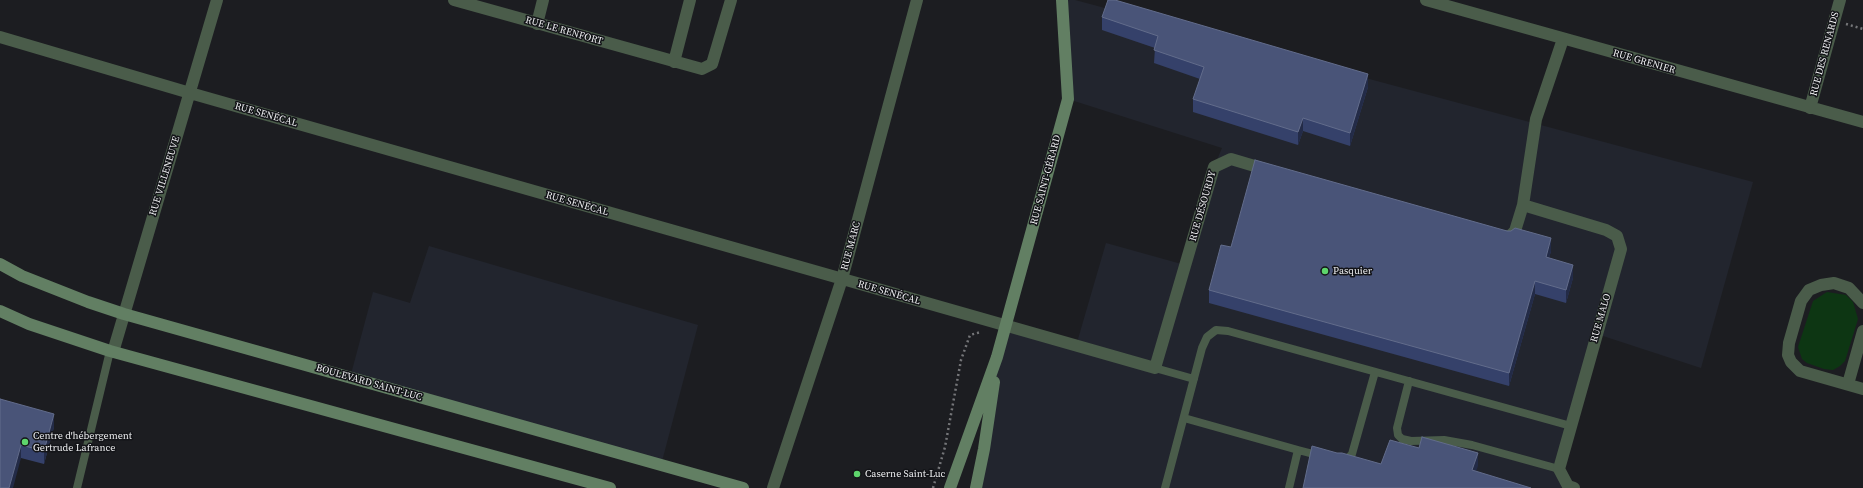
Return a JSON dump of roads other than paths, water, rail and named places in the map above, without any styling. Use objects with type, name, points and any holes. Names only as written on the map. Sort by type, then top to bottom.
[{"type":"street","name":"RUE VILLENEUVE","points":[[111,351],[124,314],[217,0]]},
{"type":"street","name":"RUE LE RENFORT","points":[[454,0],[702,69],[712,64],[731,0]]},
{"type":"street","points":[[537,24],[544,0]]},
{"type":"street","points":[[674,62],[690,0]]},
{"type":"street","name":"RUE MARC","points":[[773,488],[842,280],[917,0]]},
{"type":"street","name":"RUE SAINT-GÉRARD","points":[[950,488],[997,356],[1068,99],[1062,0]]},
{"type":"street","name":"RUE GRENIER","points":[[1426,0],[1863,122]]},
{"type":"street","name":"RUE DES RENARDS","points":[[1810,108],[1840,0]]},
{"type":"street","name":"RUE SENÉCAL","points":[[0,37],[842,280],[1155,368]]},
{"type":"street","points":[[1494,233],[1509,237],[1515,231],[1523,205],[1536,119],[1563,39]]},
{"type":"street","name":"RUE DÉSOURDY","points":[[1155,368],[1214,167],[1231,159],[1276,172]]},
{"type":"street","name":"RUE MALO","points":[[1523,205],[1606,230],[1617,236],[1621,249],[1559,469]]},
{"type":"street","name":"BOULEVARD SAINT-LUC","points":[[0,264],[22,276],[80,300],[124,314],[743,488]]},
{"type":"street","points":[[1863,303],[1849,288],[1834,283],[1821,285],[1809,290],[1801,301],[1789,343],[1788,355],[1791,362],[1800,371],[1863,389]]},
{"type":"street","points":[[0,311],[29,324],[111,351],[610,488]]},
{"type":"street","points":[[1848,384],[1863,331]]},
{"type":"street","name":"RUE SAINT-GÉRARD","points":[[976,488],[984,449],[997,356]]},
{"type":"street","points":[[1559,469],[1568,486],[1574,488]]},
{"type":"lane","points":[[1165,488],[1202,348],[1207,337],[1216,330],[1228,330],[1571,426]]},
{"type":"lane","points":[[77,488],[111,351]]},
{"type":"lane","points":[[1155,368],[1194,379]]},
{"type":"lane","points":[[1184,418],[1338,461],[1346,460],[1352,454],[1375,372]]},
{"type":"lane","points":[[1409,381],[1396,428],[1398,435],[1402,439],[1412,441],[1444,440],[1472,445],[1559,469]]},
{"type":"lane","points":[[1288,488],[1298,450]]},
{"type":"place","name":"Pasquier","points":[[1325,271]]},
{"type":"place","name":"Centre d'hébergement Gertrude Lafrance","points":[[25,442]]},
{"type":"place","name":"Caserne Saint-Luc","points":[[857,474]]}]
